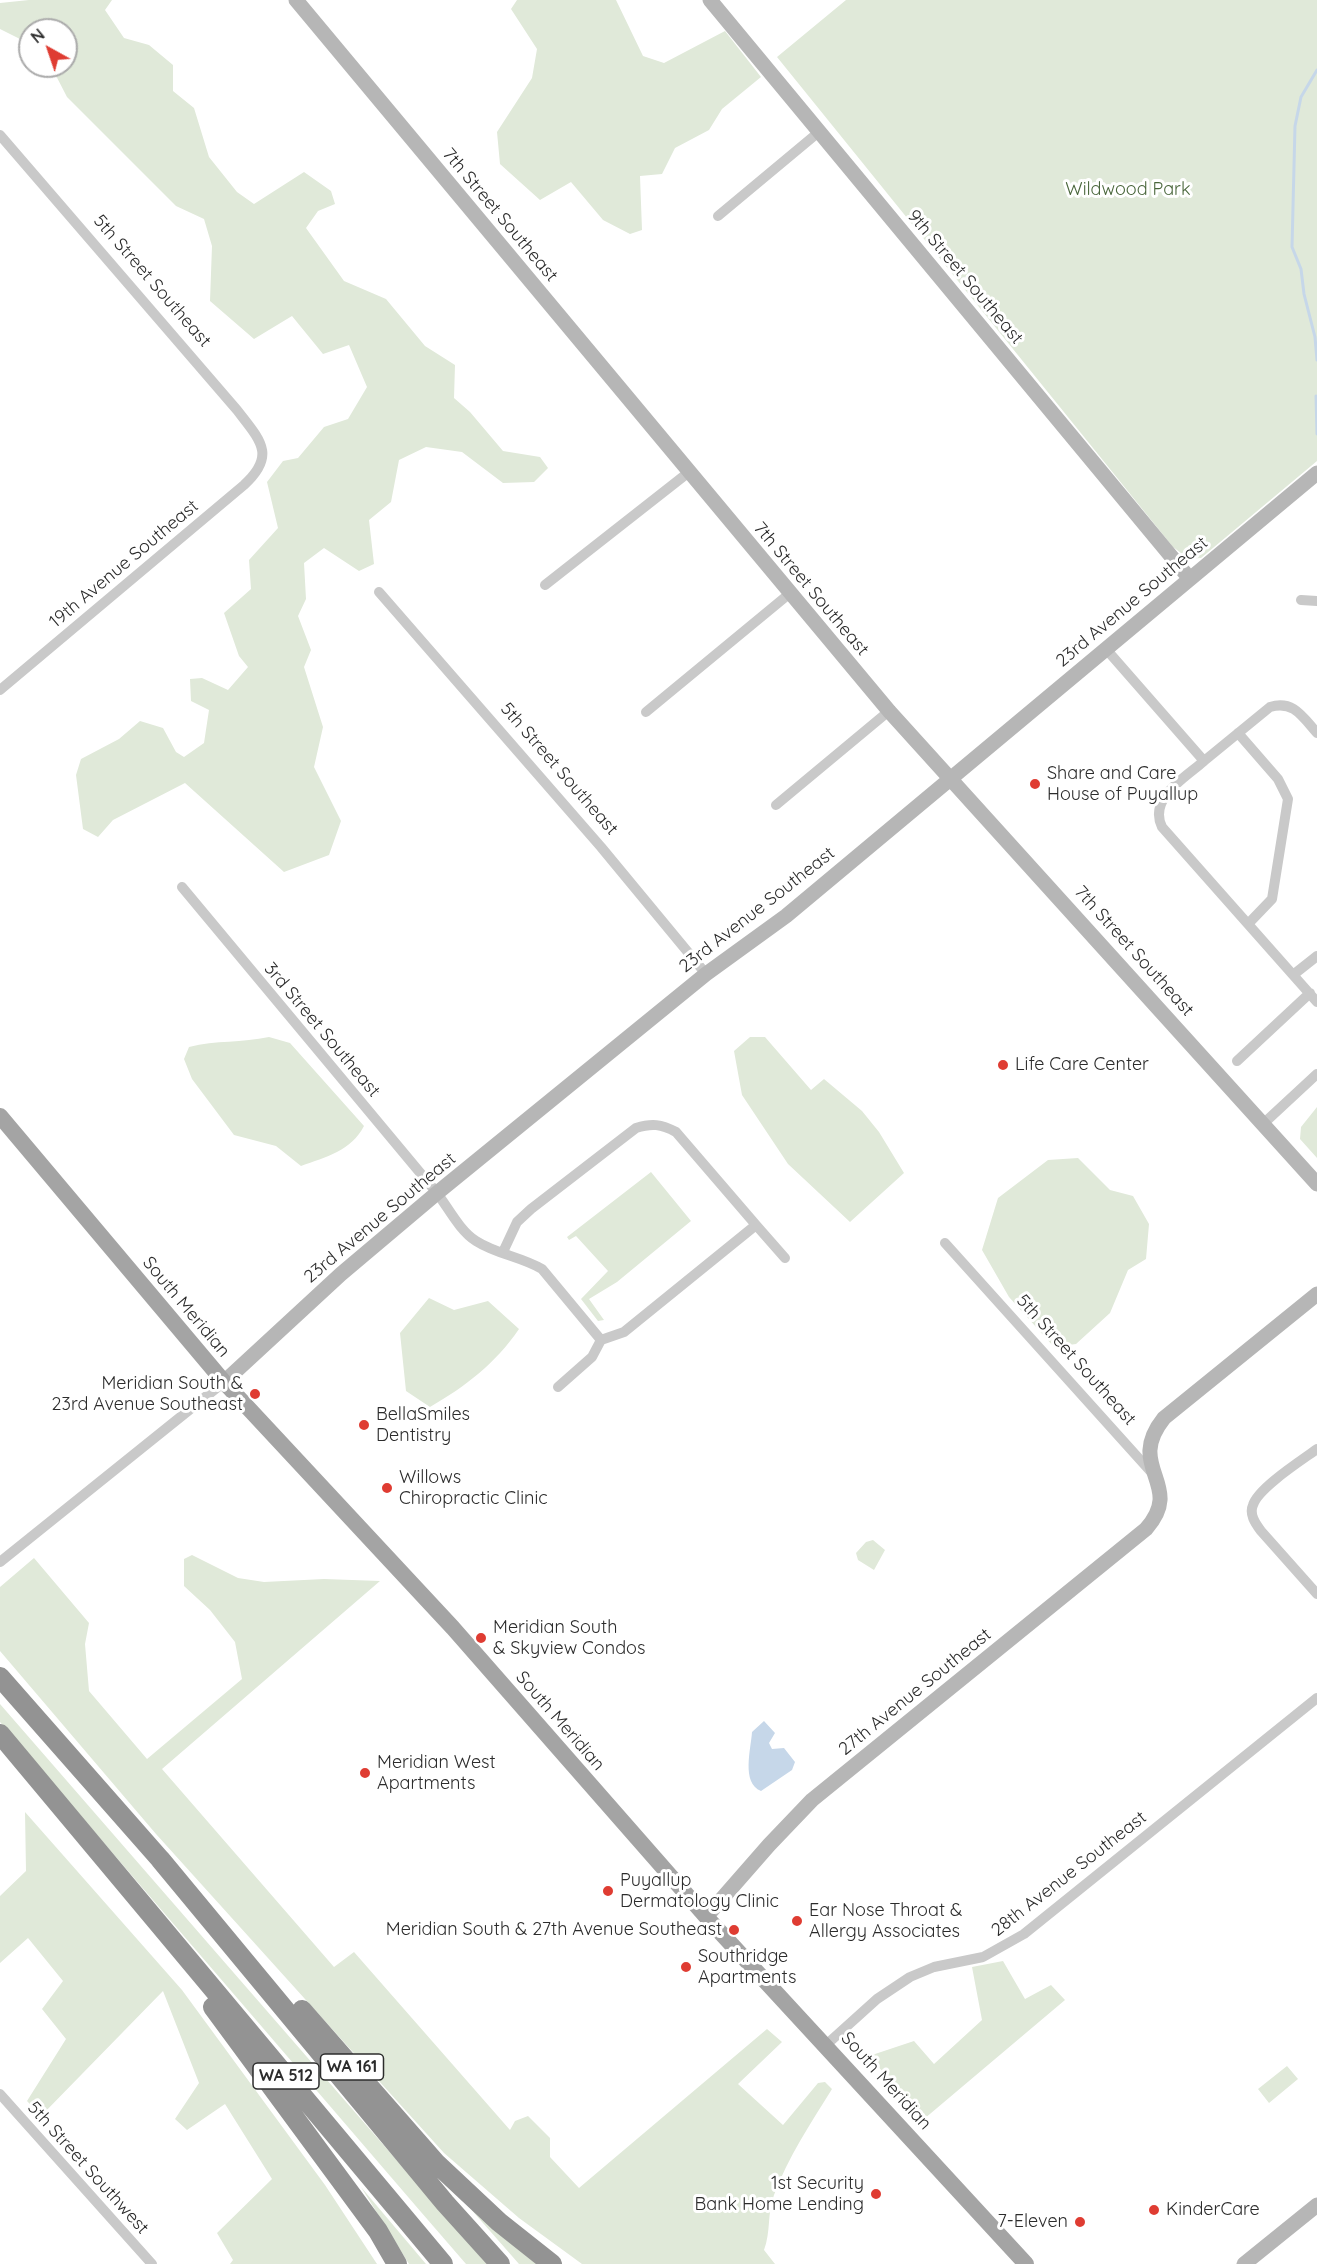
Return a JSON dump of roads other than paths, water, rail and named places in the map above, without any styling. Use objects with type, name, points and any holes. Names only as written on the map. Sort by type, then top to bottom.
[{"type":"highway","name":"WA 161","points":[[0,1677],[160,1859],[306,2015],[436,2163],[499,2222],[552,2264]]},
{"type":"highway","points":[[0,1734],[129,1887],[248,2056],[378,2231],[397,2264]]},
{"type":"highway","name":"WA 512","points":[[160,1859],[445,2203],[500,2264]]},
{"type":"highway","name":"WA 512","points":[[129,1887],[443,2264]]},
{"type":"main road","name":"South Meridian","points":[[0,1116],[224,1382],[453,1628],[706,1917],[1026,2264]]},
{"type":"street","name":"7th Street Southeast","points":[[296,0],[789,594],[889,711],[1317,1184]]},
{"type":"street","name":"9th Street Southeast","points":[[710,0],[1190,579]]},
{"type":"street","points":[[718,216],[820,131]]},
{"type":"street","name":"5th Street Southeast","points":[[0,135],[237,411],[257,437],[263,452],[262,459]]},
{"type":"street","name":"19th Avenue Southeast","points":[[4,687],[244,485],[261,467],[262,459]]},
{"type":"street","points":[[544,585],[688,472]]},
{"type":"street","name":"23rd Avenue Southeast","points":[[224,1382],[341,1274],[437,1193],[706,974],[786,916],[1317,473]]},
{"type":"street","name":"5th Street Southeast","points":[[379,592],[601,847],[706,974]]},
{"type":"street","points":[[646,712],[789,594]]},
{"type":"street","points":[[1301,600],[1317,601]]},
{"type":"street","points":[[1106,649],[1204,761]]},
{"type":"street","points":[[0,674],[4,687]]},
{"type":"street","points":[[1237,1061],[1314,998],[1162,827],[1156,816],[1159,803],[1204,761],[1270,707],[1286,704],[1294,708],[1317,733]]},
{"type":"street","points":[[776,805],[889,711]]},
{"type":"street","points":[[1238,733],[1278,779],[1288,799],[1272,899],[1248,924]]},
{"type":"street","name":"3rd Street Southeast","points":[[182,887],[474,1240],[543,1269],[601,1340]]},
{"type":"street","points":[[1293,975],[1317,956]]},
{"type":"street","points":[[1263,1124],[1317,1074]]},
{"type":"street","points":[[503,1252],[517,1222],[531,1209],[636,1128],[651,1124],[663,1125],[676,1132],[785,1258]]},
{"type":"street","points":[[558,1387],[592,1357],[601,1340],[624,1332],[756,1224]]},
{"type":"street","name":"5th Street Southeast","points":[[945,1243],[1154,1476],[1160,1487],[1161,1509]]},
{"type":"street","points":[[1154,1476],[1150,1463],[1151,1441],[1155,1430],[1164,1418],[1317,1294]]},
{"type":"street","points":[[0,1562],[224,1382]]},
{"type":"street","points":[[1317,1449],[1258,1497],[1253,1503],[1252,1513],[1261,1531],[1317,1594]]},
{"type":"street","name":"27th Avenue Southeast","points":[[706,1917],[812,1800],[1137,1536],[1156,1518],[1161,1509]]},
{"type":"street","name":"28th Avenue Southeast","points":[[826,2045],[877,1999],[910,1977],[934,1967],[983,1957],[1024,1934],[1317,1698]]},
{"type":"street","name":"5th Street Southwest","points":[[0,2094],[152,2264]]},
{"type":"street","points":[[1244,2264],[1317,2205]]},
{"type":"water","points":[[764,1721],[775,1733],[769,1743],[772,1749],[784,1748],[795,1762],[792,1770],[761,1791],[751,1781],[749,1765],[752,1732]]},
{"type":"waterway","points":[[1317,70],[1301,97],[1295,126],[1292,247],[1301,269],[1304,294],[1315,337],[1317,360]]},
{"type":"waterway","points":[[1316,396],[1317,434]]},
{"type":"place","name":"Share and Care House of Puyallup","points":[[1035,784]]},
{"type":"place","name":"Life Care Center","points":[[1003,1065]]},
{"type":"place","name":"Meridian South & 23rd Avenue Southeast","points":[[255,1394]]},
{"type":"place","name":"BellaSmiles Dentistry","points":[[364,1425]]},
{"type":"place","name":"Willows Chiropractic Clinic","points":[[387,1488]]},
{"type":"place","name":"Meridian South & Skyview Condos","points":[[481,1638]]},
{"type":"place","name":"Meridian West Apartments","points":[[365,1773]]},
{"type":"place","name":"Puyallup Dermatology Clinic","points":[[608,1891]]},
{"type":"place","name":"Ear Nose Throat & Allergy Associates","points":[[797,1921]]},
{"type":"place","name":"Meridian South & 27th Avenue Southeast","points":[[734,1930]]},
{"type":"place","name":"Southridge Apartments","points":[[686,1967]]},
{"type":"place","name":"1st Security Bank Home Lending","points":[[876,2194]]},
{"type":"place","name":"KinderCare","points":[[1154,2210]]},
{"type":"place","name":"7-Eleven","points":[[1080,2222]]},
{"type":"park label","name":"Wildwood Park","points":[[1128,190]]}]
